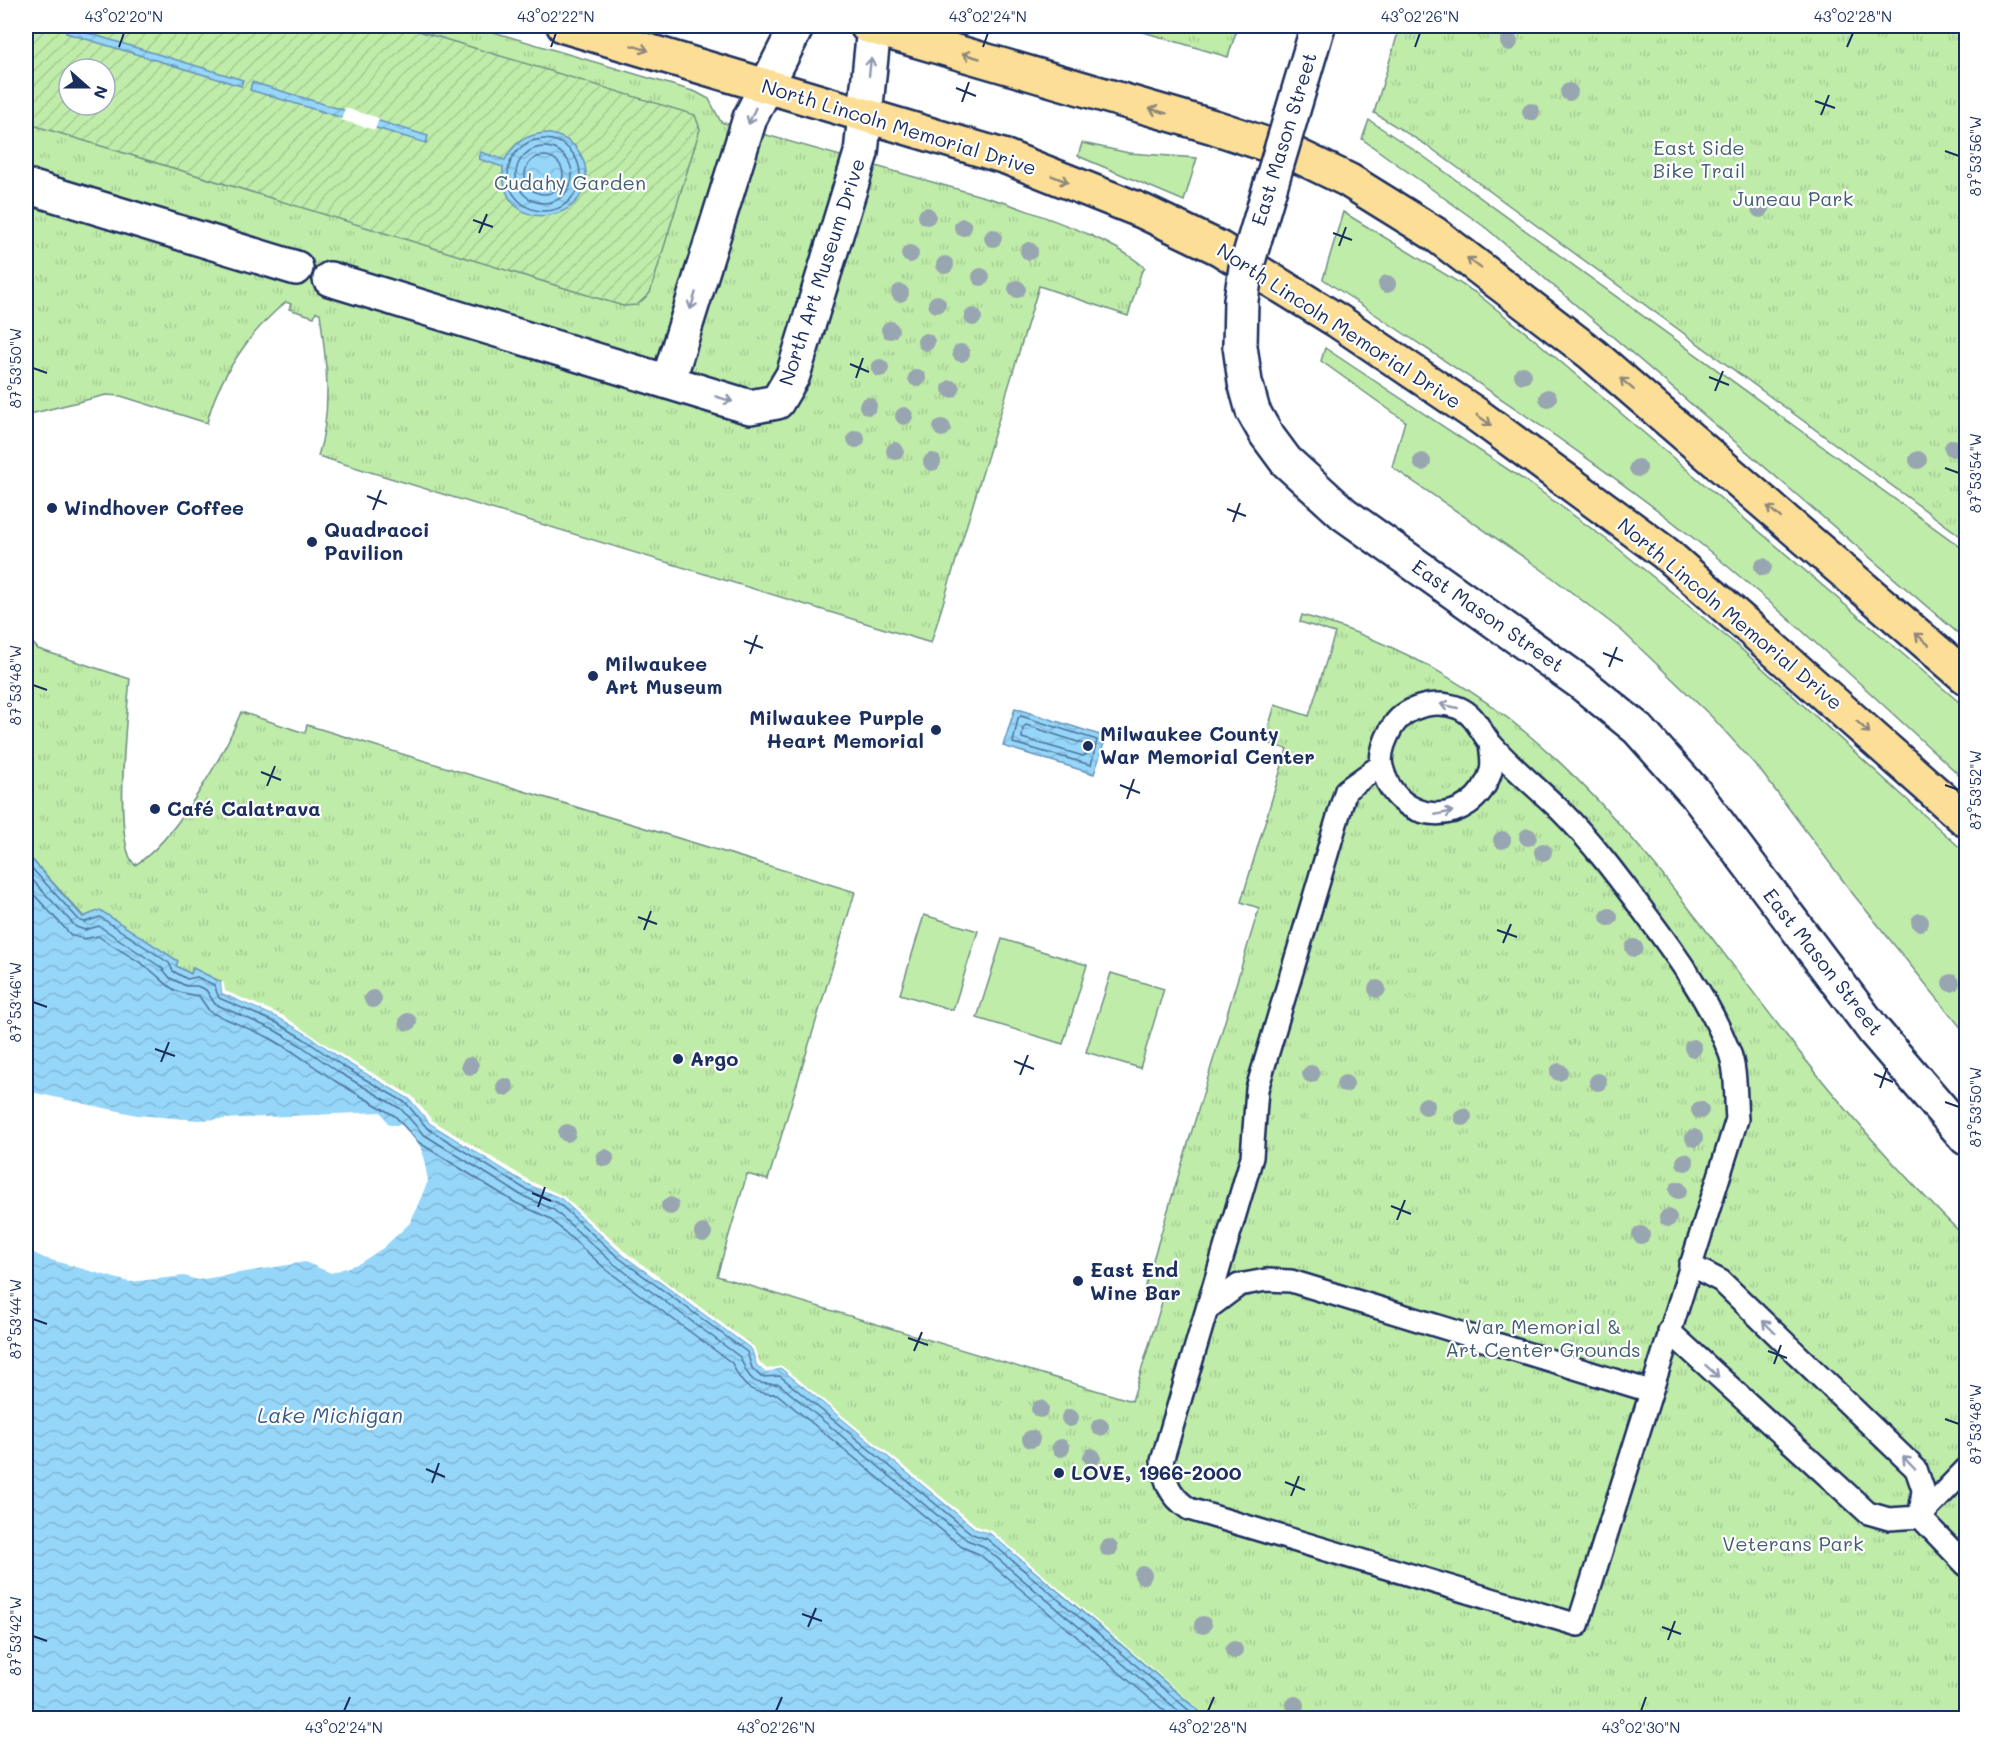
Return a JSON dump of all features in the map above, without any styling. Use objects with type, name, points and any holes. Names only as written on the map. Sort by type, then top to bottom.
[{"type":"main road","name":"North Lincoln Memorial Drive","points":[[564,26],[1006,157],[1142,211],[1219,248],[1338,321],[1477,415],[1665,553],[1966,820]]},
{"type":"main road","points":[[872,26],[1292,153],[1348,180],[1435,234],[1592,354],[1966,677]]},
{"type":"street","points":[[668,382],[750,118],[797,26]]},
{"type":"street","name":"North Art Museum Drive","points":[[330,279],[750,407],[777,402],[793,375],[861,153],[872,26]]},
{"type":"street","name":"East Mason Street","points":[[1318,26],[1246,268],[1241,300],[1240,346],[1245,382],[1253,411],[1266,434],[1286,461],[1344,514],[1580,682],[1638,729],[1696,794],[1875,1032],[1966,1138]]},
{"type":"street","points":[[26,186],[296,268]]},
{"type":"lane","points":[[1381,765],[1347,790],[1257,1089],[1251,1157],[1162,1461],[1165,1482],[1175,1499],[1189,1509],[1578,1625],[1737,1119],[1731,1054],[1689,972],[1604,858],[1562,811],[1490,744],[1479,723],[1460,709],[1438,704],[1415,708],[1395,721],[1384,741],[1381,765],[1390,790],[1410,809],[1436,815],[1463,808],[1482,792],[1492,769],[1490,744]]},
{"type":"lane","points":[[1690,1265],[1721,1281],[1916,1469],[1923,1489],[1920,1517],[1966,1565]]},
{"type":"lane","points":[[1207,1309],[1239,1285],[1266,1280],[1291,1281],[1650,1391]]},
{"type":"lane","points":[[1669,1331],[1868,1513],[1889,1519],[1920,1517],[1966,1469]]},
{"type":"green space","points":[[26,26],[473,26],[696,92],[709,99],[721,122],[1006,203],[1098,239],[1132,257],[1145,268],[1141,273],[1128,316],[1039,286],[931,643],[318,456],[323,438],[327,402],[320,313],[316,312],[314,317],[289,309],[291,304],[286,302],[260,327],[237,356],[219,389],[207,423],[121,396],[106,395],[26,415]]},
{"type":"green space","name":"Cudahy Garden","points":[[26,26],[402,26],[695,115],[700,129],[650,293],[637,305],[623,306],[26,123]]},
{"type":"green space","points":[[1123,26],[1238,26],[1228,57]]},
{"type":"green space","name":"East Side Bike Trail","points":[[1400,26],[1948,26],[1966,31],[1966,540],[1428,146],[1374,113]]},
{"type":"green space","points":[[1369,120],[1423,156],[1966,551],[1966,640],[1486,228],[1362,139]]},
{"type":"green space","points":[[1082,143],[1129,153],[1197,158],[1184,201],[1078,156]]},
{"type":"green space","points":[[1343,212],[1476,293],[1534,339],[1966,708],[1966,781],[1770,602],[1656,509],[1563,441],[1323,279]]},
{"type":"green space","points":[[1325,348],[1536,488],[1614,545],[1739,647],[1966,853],[1966,1034],[1853,894],[1760,770],[1712,717],[1622,631],[1541,569],[1392,467],[1405,421],[1321,361]]},
{"type":"green space","name":"War Memorial & Art Center Grounds","points":[[1302,615],[1382,643],[1453,680],[1516,725],[1574,776],[1626,832],[1677,893],[1843,1106],[1915,1187],[1966,1238],[1966,1718],[1207,1718],[976,1529],[766,1373],[528,1184],[222,993],[221,982],[193,968],[191,974],[176,966],[177,961],[138,937],[84,917],[26,853],[26,635],[38,649],[130,679],[124,747],[123,806],[128,853],[135,865],[150,854],[181,818],[223,751],[241,712],[305,733],[307,725],[855,892],[768,1180],[747,1174],[717,1276],[1132,1401],[1163,1299],[1143,1293],[1259,908],[1241,902],[1287,749],[1264,742],[1275,705],[1309,716],[1335,633],[1300,622]]},
{"type":"green space","points":[[924,915],[978,931],[953,1010],[900,994]]},
{"type":"green space","points":[[1002,939],[1087,965],[1063,1044],[977,1018]]},
{"type":"green space","points":[[1111,973],[1164,989],[1140,1068],[1086,1052]]},
{"type":"water","points":[[68,27],[243,80],[241,86],[66,33]]},
{"type":"water","points":[[252,82],[428,136],[426,143],[250,90]]},
{"type":"water","points":[[545,133],[556,135],[575,147],[582,157],[586,178],[580,196],[568,208],[551,215],[534,215],[518,207],[507,192],[503,167],[479,159],[481,152],[505,160],[521,141]]},
{"type":"water","points":[[1015,708],[1106,737],[1094,774],[1003,746]]},
{"type":"water","name":"Lake Michigan","points":[[26,853],[83,917],[100,910],[178,961],[176,966],[191,974],[193,968],[221,982],[222,993],[280,1018],[307,1034],[347,1062],[410,1099],[430,1123],[528,1184],[561,1198],[622,1254],[752,1349],[757,1365],[766,1372],[781,1368],[976,1529],[990,1533],[1207,1718],[26,1718]]},
{"type":"pier","points":[[345,108],[379,118],[375,130],[341,120]]},
{"type":"pier","points":[[221,982],[224,983],[225,991],[282,1015],[348,1059],[412,1096],[432,1120],[530,1181],[563,1196],[624,1251],[754,1347],[760,1363],[767,1369],[782,1366],[977,1526],[992,1531],[1210,1718],[990,1533],[976,1529],[781,1368],[766,1373],[757,1365],[752,1349],[622,1254],[561,1198],[528,1184],[430,1123],[410,1099],[347,1062],[307,1034],[280,1018],[222,993]]},
{"type":"pier","points":[[26,1091],[137,1115],[198,1120],[381,1112],[389,1125],[403,1125],[422,1149],[428,1181],[410,1223],[383,1248],[360,1263],[331,1273],[305,1262],[198,1280],[184,1276],[129,1282],[44,1258],[26,1249]]},
{"type":"place","name":"Windhover Coffee","points":[[52,508]]},
{"type":"place","name":"Quadracci Pavilion","points":[[312,542]]},
{"type":"place","name":"Milwaukee Art Museum","points":[[593,676]]},
{"type":"place","name":"Milwaukee Purple Heart Memorial","points":[[936,730]]},
{"type":"place","name":"Milwaukee County War Memorial Center","points":[[1088,746]]},
{"type":"place","name":"Café Calatrava","points":[[155,809]]},
{"type":"place","name":"Argo","points":[[678,1059]]},
{"type":"place","name":"East End Wine Bar","points":[[1078,1281]]},
{"type":"place","name":"LOVE, 1966-2000","points":[[1059,1473]]},
{"type":"park label","name":"Juneau Park","points":[[1793,199]]},
{"type":"park label","name":"Veterans Park","points":[[1793,1544]]}]
